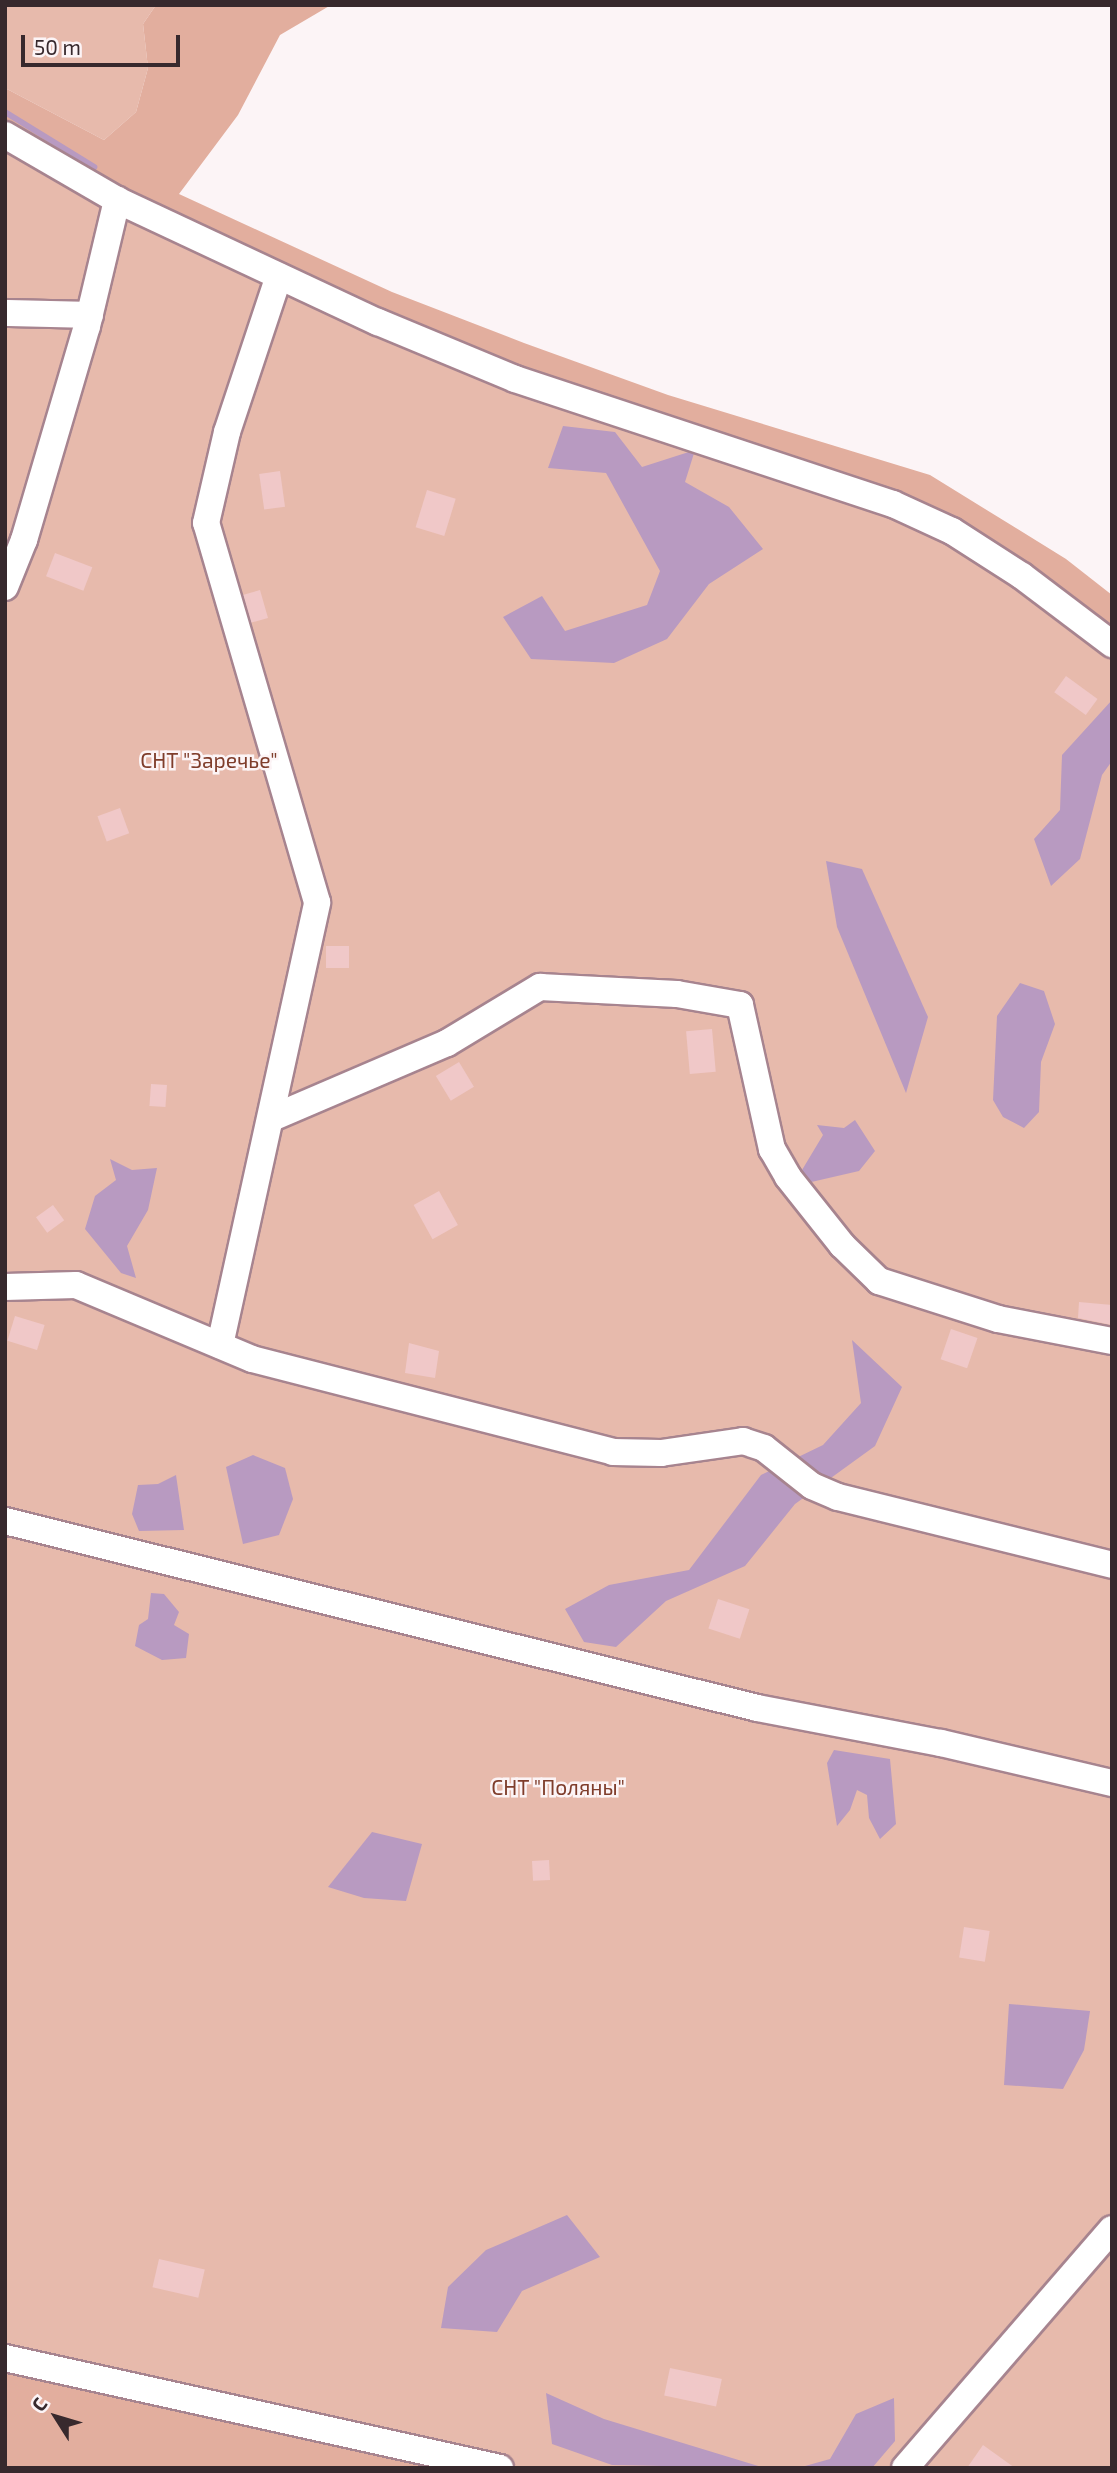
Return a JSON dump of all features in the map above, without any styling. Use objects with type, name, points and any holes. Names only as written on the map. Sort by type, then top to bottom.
[{"type":"street","points":[[5,135],[117,200],[279,276],[515,379],[904,510],[952,531],[1022,576],[1112,644]]},
{"type":"street","points":[[5,587],[16,533],[90,315],[117,200]]},
{"type":"street","points":[[220,1345],[272,1118],[317,902],[206,523],[227,432],[279,276]]},
{"type":"street","points":[[5,313],[90,315]]},
{"type":"street","points":[[272,1118],[447,1043],[540,987],[677,994],[740,1005],[772,1149],[834,1235],[879,1281],[998,1319],[1112,1341]]},
{"type":"street","points":[[5,1287],[76,1285],[252,1359],[613,1452],[662,1453],[743,1441],[764,1448],[812,1486],[838,1497],[1112,1564]]},
{"type":"street","points":[[5,1521],[757,1708],[941,1743],[1112,1783]]},
{"type":"street","points":[[905,2468],[1112,2230]]},
{"type":"street","points":[[5,2358],[500,2468]]},
{"type":"green space","points":[[5,5],[156,5],[143,24],[148,68],[136,112],[104,140],[5,88]]},
{"type":"green space","name":"СНТ \"Поляны\"","points":[[5,135],[378,322],[893,504],[1112,644],[1112,2468],[500,2468],[5,2358]]},
{"type":"shaded area","points":[[156,5],[331,5],[280,35],[238,115],[179,194],[392,292],[524,343],[668,395],[930,475],[1066,559],[1112,595],[1112,627],[1042,574],[948,518],[458,343],[166,212],[5,127],[5,88],[104,140],[136,112],[148,68],[143,24]]},
{"type":"shaded area","points":[[563,426],[615,432],[642,467],[695,450],[685,482],[729,507],[763,549],[709,584],[667,639],[614,663],[531,659],[503,617],[542,596],[565,631],[647,605],[660,571],[606,473],[548,468]]},
{"type":"shaded area","points":[[1112,700],[1112,761],[1102,775],[1080,859],[1051,886],[1034,839],[1060,810],[1062,755]]},
{"type":"shaded area","points":[[826,861],[862,869],[928,1017],[906,1093],[837,927]]},
{"type":"shaded area","points":[[1020,983],[1044,991],[1055,1024],[1041,1062],[1039,1112],[1024,1128],[1003,1117],[993,1100],[997,1016]]},
{"type":"shaded area","points":[[855,1120],[875,1151],[859,1171],[807,1183],[802,1170],[823,1135],[817,1125],[844,1128]]},
{"type":"shaded area","points":[[110,1159],[132,1170],[157,1168],[148,1210],[127,1246],[136,1278],[121,1273],[85,1229],[95,1196],[116,1180]]},
{"type":"shaded area","points":[[852,1340],[902,1387],[875,1446],[795,1504],[745,1566],[666,1601],[616,1647],[584,1642],[565,1609],[609,1585],[689,1570],[761,1475],[823,1445],[861,1403]]},
{"type":"shaded area","points":[[253,1455],[285,1468],[293,1499],[279,1535],[243,1544],[226,1467]]},
{"type":"shaded area","points":[[176,1475],[184,1530],[139,1531],[132,1514],[138,1485],[158,1484]]},
{"type":"shaded area","points":[[151,1593],[164,1594],[179,1612],[174,1625],[189,1634],[186,1658],[162,1660],[135,1646],[139,1625],[148,1619]]},
{"type":"shaded area","points":[[834,1750],[890,1759],[896,1824],[880,1839],[869,1818],[867,1795],[857,1790],[850,1810],[837,1826],[827,1763]]},
{"type":"shaded area","points":[[372,1832],[422,1844],[406,1901],[364,1898],[328,1887]]},
{"type":"shaded area","points":[[1009,2004],[1090,2011],[1084,2050],[1063,2089],[1004,2085]]},
{"type":"shaded area","points":[[567,2215],[600,2257],[522,2291],[497,2332],[441,2328],[448,2287],[486,2250]]},
{"type":"shaded area","points":[[5,2370],[439,2468],[5,2468]]},
{"type":"shaded area","points":[[546,2393],[604,2419],[765,2468],[612,2465],[552,2444]]},
{"type":"shaded area","points":[[894,2398],[895,2441],[872,2468],[798,2468],[830,2459],[856,2414]]},
{"type":"building","points":[[280,471],[285,507],[264,510],[259,474]]},
{"type":"building","points":[[427,490],[456,499],[444,536],[416,527]]},
{"type":"building","points":[[55,553],[92,567],[83,591],[46,576]]},
{"type":"building","points":[[260,590],[268,618],[251,623],[243,595]]},
{"type":"building","points":[[1066,676],[1098,699],[1086,715],[1054,692]]},
{"type":"building","points":[[120,808],[129,833],[107,842],[97,816]]},
{"type":"building","points":[[326,946],[349,946],[349,968],[326,968]]},
{"type":"building","points":[[712,1029],[716,1072],[690,1074],[686,1031]]},
{"type":"building","points":[[459,1062],[474,1087],[451,1101],[436,1076]]},
{"type":"building","points":[[151,1084],[167,1085],[165,1107],[149,1106]]},
{"type":"building","points":[[439,1191],[458,1225],[433,1239],[414,1205]]},
{"type":"building","points":[[53,1205],[64,1220],[47,1233],[36,1217]]},
{"type":"building","points":[[1079,1302],[1112,1305],[1112,1325],[1078,1318]]},
{"type":"building","points":[[15,1316],[45,1325],[37,1350],[7,1341]]},
{"type":"building","points":[[951,1329],[977,1338],[967,1368],[941,1359]]},
{"type":"building","points":[[409,1343],[439,1351],[435,1378],[405,1373]]},
{"type":"building","points":[[718,1599],[749,1609],[740,1639],[708,1628]]},
{"type":"building","points":[[549,1860],[550,1880],[533,1881],[532,1861]]},
{"type":"building","points":[[964,1927],[990,1931],[985,1962],[959,1958]]},
{"type":"building","points":[[159,2259],[205,2270],[198,2298],[152,2287]]},
{"type":"building","points":[[670,2368],[722,2379],[716,2406],[664,2395]]},
{"type":"building","points":[[983,2445],[1015,2468],[967,2468]]},
{"type":"waterway","points":[[5,112],[94,167]]},
{"type":"park label","name":"СНТ \"Заречье\"","points":[[209,760]]}]
